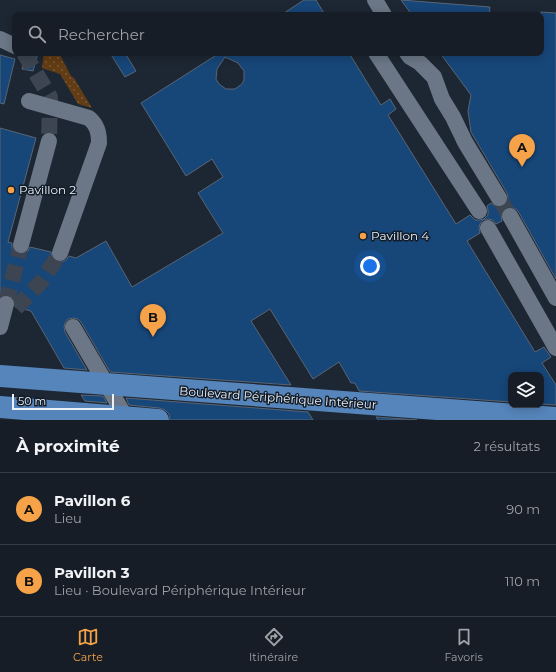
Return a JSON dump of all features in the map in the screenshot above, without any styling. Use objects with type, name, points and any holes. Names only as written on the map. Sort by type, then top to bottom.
[{"type":"highway","name":"Boulevard Périphérique Intérieur","points":[[0,376],[556,418]]},
{"type":"highway","points":[[0,407],[158,420]]},
{"type":"street","points":[[375,0],[382,12]]},
{"type":"street","points":[[384,12],[386,0]]},
{"type":"street","points":[[0,39],[12,45]]},
{"type":"street","points":[[378,56],[478,211]]},
{"type":"street","points":[[409,56],[420,63],[434,78],[442,99],[453,117],[464,142],[499,198]]},
{"type":"street","points":[[29,101],[89,118],[95,124],[99,133],[99,143],[60,253]]},
{"type":"street","points":[[21,245],[49,140]]},
{"type":"street","points":[[510,216],[556,298]]},
{"type":"street","points":[[488,228],[556,348]]},
{"type":"street","points":[[0,326],[11,306]]},
{"type":"street","points":[[73,327],[121,409],[120,420]]},
{"type":"shaded area","points":[[44,56],[61,56],[71,76],[74,78],[92,108],[78,104],[60,74],[42,68]]},
{"type":"building","points":[[304,0],[316,0],[323,12],[286,12]]},
{"type":"building","points":[[401,0],[490,7],[489,12],[410,12]]},
{"type":"building","points":[[544,12],[556,13],[556,279],[518,211],[514,208],[505,208],[501,215],[502,221],[496,224],[493,220],[483,220],[479,228],[480,233],[467,241],[535,352],[544,347],[551,357],[542,363],[556,385],[556,405],[544,404],[544,372],[508,372],[508,402],[359,391],[355,383],[351,383],[339,362],[313,379],[270,309],[251,321],[291,385],[110,372],[81,322],[78,319],[73,318],[68,319],[65,323],[65,332],[87,370],[64,368],[31,311],[15,307],[15,301],[9,295],[0,297],[0,128],[36,138],[8,242],[12,243],[12,248],[14,251],[18,254],[24,254],[30,247],[51,252],[53,259],[57,262],[61,262],[66,260],[69,256],[76,258],[106,241],[132,287],[223,233],[198,193],[223,177],[212,159],[186,176],[141,103],[215,56],[351,56],[381,105],[390,99],[396,109],[388,115],[456,224],[470,215],[475,220],[484,219],[488,215],[487,206],[491,203],[499,207],[504,206],[507,203],[508,197],[471,132],[468,111],[471,95],[442,56],[544,56]],"holes":[[[225,57],[238,63],[244,71],[244,80],[242,84],[235,89],[226,89],[219,84],[216,79],[217,69]]]},
{"type":"building","points":[[0,55],[15,59],[4,104],[0,103]]},
{"type":"building","points":[[25,56],[37,56],[33,71],[22,69]]},
{"type":"building","points":[[112,56],[127,56],[136,71],[125,77]]},
{"type":"building","points":[[81,395],[103,396],[107,403],[85,401]]},
{"type":"building","points":[[126,398],[308,412],[313,420],[170,420],[169,414],[165,410],[129,405]]},
{"type":"building","points":[[376,417],[417,420],[378,420]]},
{"type":"tunnel","points":[[26,56],[50,97],[49,141]]},
{"type":"tunnel","points":[[499,198],[510,216]]},
{"type":"tunnel","points":[[6,304],[21,245]]},
{"type":"tunnel","points":[[16,308],[41,282],[60,253]]},
{"type":"place","name":"Pavillon 6","points":[[522,167]]},
{"type":"place","name":"Pavillon 2","points":[[11,190]]},
{"type":"place","name":"Pavillon 4","points":[[363,236]]},
{"type":"place","name":"Pavillon 3","points":[[153,337]]}]
